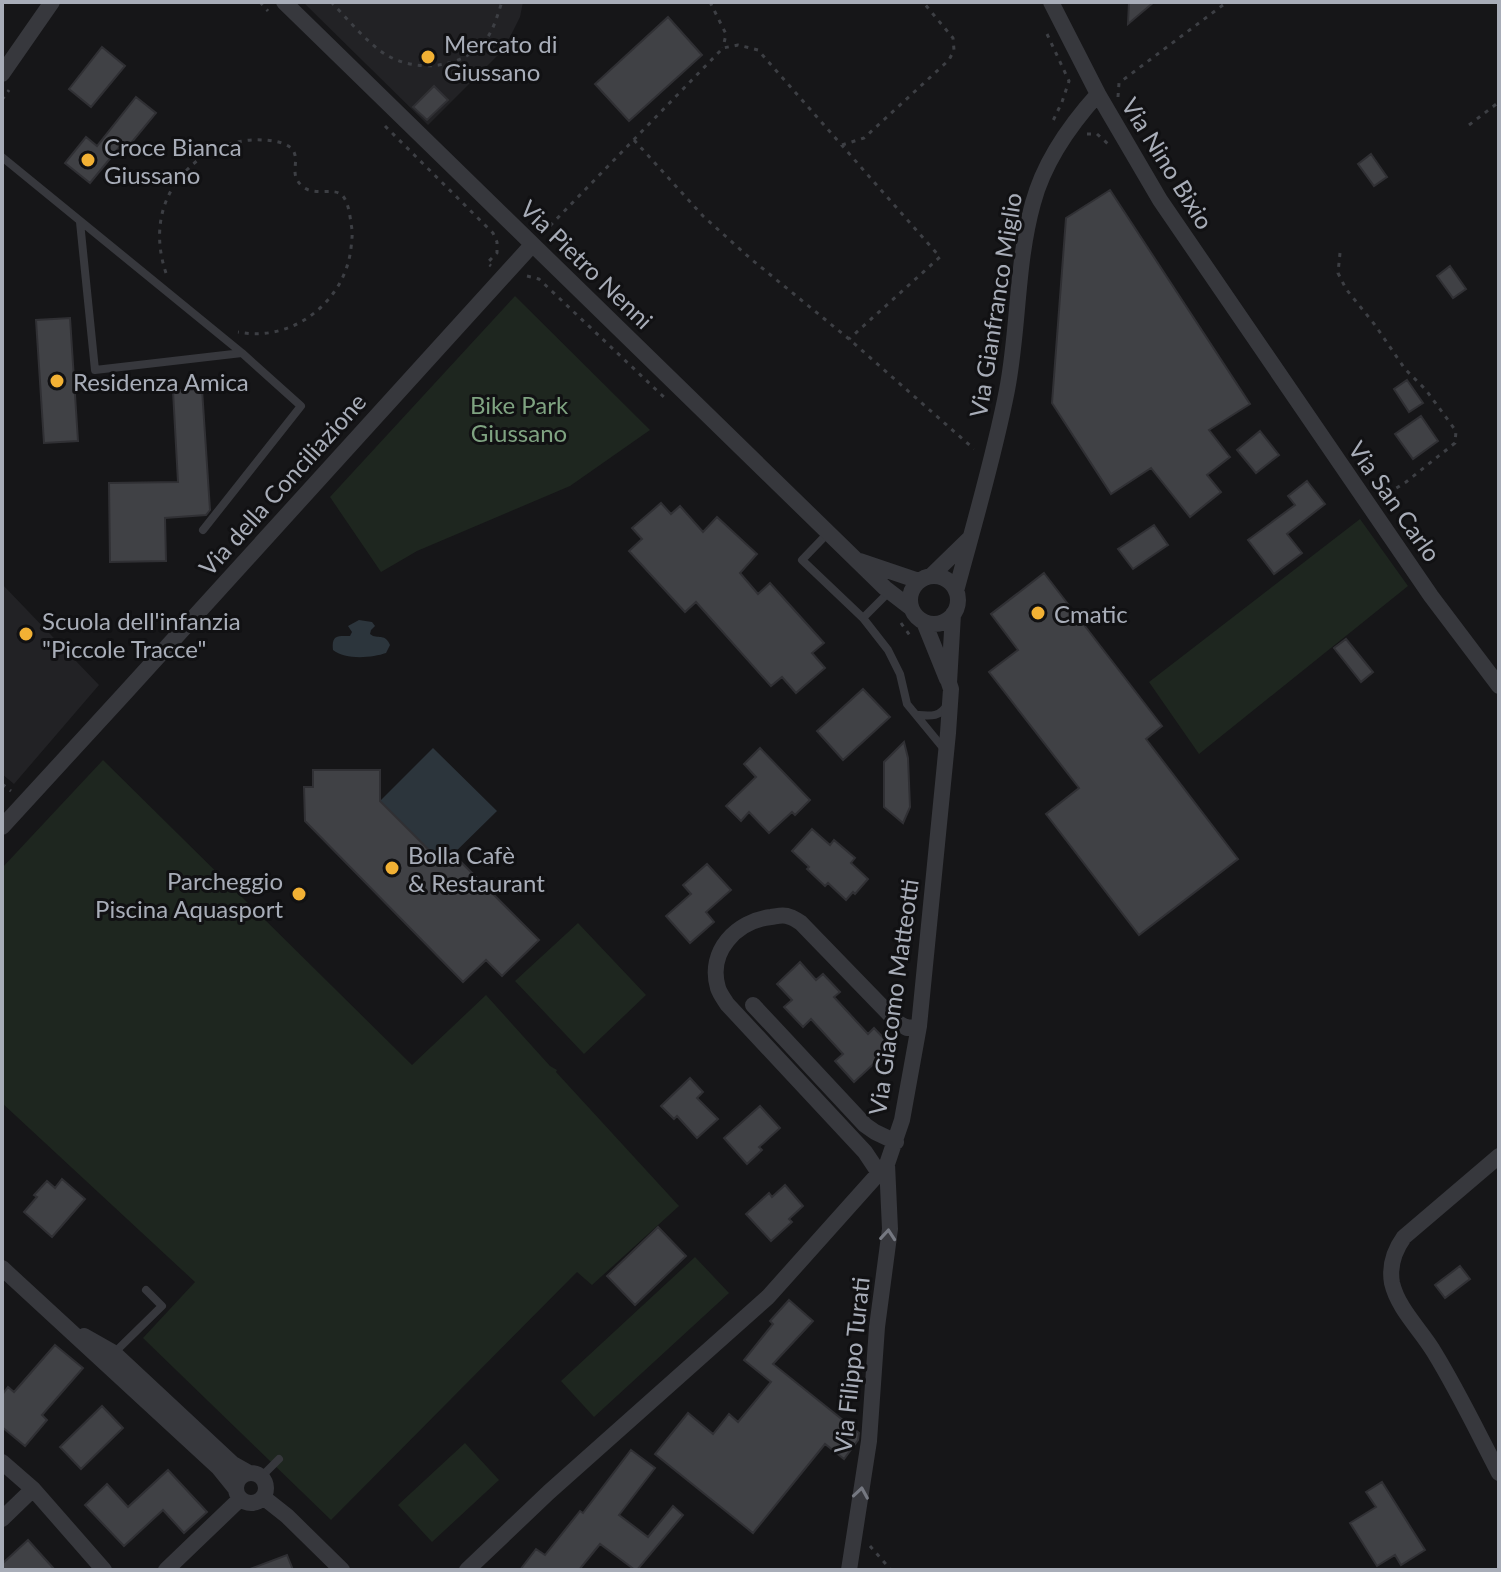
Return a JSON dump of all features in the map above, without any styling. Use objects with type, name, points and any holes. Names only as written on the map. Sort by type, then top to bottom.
[{"type":"street","points":[[2,74],[52,2]]},
{"type":"street","name":"Via Pietro Nenni","points":[[284,2],[858,560],[884,597],[911,608]]},
{"type":"street","name":"Via Nino Bixio","points":[[1051,2],[1098,94],[1160,200],[1256,341]]},
{"type":"street","name":"Via Gianfranco Miglio","points":[[956,591],[1008,387],[1033,203],[1042,178],[1066,133],[1098,94]]},
{"type":"street","name":"Via della Conciliazione","points":[[2,827],[532,245]]},
{"type":"street","name":"Via San Carlo","points":[[1256,341],[1438,604],[1499,686]]},
{"type":"street","points":[[925,579],[946,579],[956,591],[958,599],[953,614],[940,623],[924,622],[914,614],[911,593],[925,579],[970,538]]},
{"type":"street","name":"Via Pietro Nenni","points":[[858,560],[925,579]]},
{"type":"street","name":"Via Giacomo Matteotti","points":[[467,1570],[549,1492],[768,1297],[883,1168],[896,1142],[902,1120],[919,1026],[947,753],[953,614]]},
{"type":"street","name":"Via Giacomo Matteotti","points":[[924,622],[949,683]]},
{"type":"street","points":[[883,1168],[875,1164],[727,1004],[718,989],[716,963],[730,937],[742,925],[762,918],[790,917],[801,923],[898,1023],[907,1028],[919,1026]]},
{"type":"street","points":[[753,1005],[865,1125],[896,1142]]},
{"type":"street","points":[[1499,1156],[1404,1237],[1395,1250],[1391,1270],[1400,1303],[1436,1356],[1499,1473]]},
{"type":"street","name":"Via Filippo Turati","points":[[849,1570],[869,1441],[877,1327],[890,1229],[883,1168]]},
{"type":"street","points":[[2,1268],[62,1323],[109,1358],[233,1464],[255,1475],[266,1488],[263,1497],[252,1504],[238,1493],[218,1467],[109,1358]]},
{"type":"street","points":[[2,1462],[33,1489],[104,1570]]},
{"type":"street","points":[[166,1570],[238,1493],[241,1476],[255,1475]]},
{"type":"street","points":[[2,1519],[33,1489]]},
{"type":"street","points":[[263,1497],[342,1570]]},
{"type":"lane","points":[[2,157],[242,353],[301,406],[203,530]]},
{"type":"lane","points":[[80,222],[95,370],[242,353]]},
{"type":"lane","points":[[829,532],[802,560],[863,618],[888,650],[900,674],[907,704],[947,753]]},
{"type":"lane","points":[[863,618],[884,597]]},
{"type":"lane","points":[[917,715],[934,716],[943,711],[950,701]]},
{"type":"lane","points":[[109,1358],[162,1306],[146,1290]]},
{"type":"lane","points":[[255,1475],[279,1459]]},
{"type":"path","points":[[260,2],[275,18]]},
{"type":"path","points":[[331,2],[381,51],[405,63],[425,66],[445,64],[466,56],[483,43],[495,26],[502,2]]},
{"type":"path","points":[[532,245],[723,48],[726,34],[710,2]]},
{"type":"path","points":[[842,145],[864,138],[949,60],[954,50],[953,38],[923,2]]},
{"type":"path","points":[[1118,100],[1119,83],[1227,2]]},
{"type":"path","points":[[1044,27],[1069,81],[1049,128]]},
{"type":"path","points":[[723,48],[738,45],[758,50],[940,257],[849,339]]},
{"type":"path","points":[[1469,125],[1499,102]]},
{"type":"path","points":[[376,117],[493,233],[497,253],[487,263],[510,286],[522,276],[539,279],[673,406]]},
{"type":"path","points":[[1084,134],[1097,134],[1107,144],[1122,137]]},
{"type":"path","points":[[173,298],[160,257],[158,228],[176,182],[187,169],[213,150],[231,143],[246,139],[287,145],[295,153],[295,177],[301,185],[321,193],[341,194],[346,202],[353,230],[347,267],[333,295],[309,318],[270,334],[230,331]]},
{"type":"path","points":[[634,140],[703,216],[974,449]]},
{"type":"path","points":[[1340,253],[1338,273],[1346,289],[1405,369],[1454,426],[1457,436],[1455,443],[1438,457],[1369,506]]},
{"type":"path","points":[[884,597],[915,643]]},
{"type":"path","points":[[855,1532],[891,1570]]},
{"type":"shaded area","name":"Mercato di Giussano","points":[[303,2],[523,2],[520,17],[504,49],[428,125]]},
{"type":"shaded area","name":"Scuola dell'infanzia \"Piccole Tracce\"","points":[[2,584],[99,685],[14,784],[2,774]]},
{"type":"shaded area","points":[[359,620],[372,622],[375,626],[370,634],[387,640],[390,645],[386,653],[359,657],[333,650],[335,639],[350,636],[352,632],[348,626]]},
{"type":"shaded area","points":[[433,748],[497,811],[443,864],[380,801]]},
{"type":"green space","name":"Bike Park Giussano","points":[[515,296],[650,430],[570,486],[417,551],[381,572],[330,497]]},
{"type":"green space","points":[[1360,519],[1408,586],[1199,754],[1149,682]]},
{"type":"green space","points":[[103,760],[412,1065],[486,995],[679,1206],[592,1285],[577,1272],[331,1520],[143,1338],[195,1282],[2,1103],[2,868]]},
{"type":"green space","points":[[578,923],[646,995],[584,1054],[515,981]]},
{"type":"green space","points":[[695,1257],[729,1293],[594,1417],[561,1381]]},
{"type":"green space","points":[[465,1443],[499,1480],[432,1542],[398,1505]]},
{"type":"building","points":[[1129,2],[1154,2],[1128,24]]},
{"type":"building","points":[[668,17],[702,55],[629,121],[595,84]]},
{"type":"building","points":[[102,47],[125,66],[91,107],[69,89]]},
{"type":"building","points":[[434,86],[448,100],[427,120],[413,107]]},
{"type":"building","points":[[136,97],[156,113],[127,148],[122,144],[90,183],[65,163],[86,137],[97,146]]},
{"type":"building","points":[[1371,154],[1387,177],[1374,186],[1358,164]]},
{"type":"building","points":[[1110,190],[1250,404],[1209,430],[1230,457],[1207,475],[1221,492],[1190,517],[1151,468],[1111,494],[1052,403],[1066,218]]},
{"type":"building","points":[[1450,266],[1466,289],[1453,298],[1437,276]]},
{"type":"building","name":"Residenza Amica","points":[[70,318],[78,441],[44,443],[36,320]]},
{"type":"building","points":[[1407,380],[1423,403],[1409,412],[1394,389]]},
{"type":"building","points":[[202,389],[210,510],[206,515],[165,518],[166,561],[110,562],[109,483],[178,482],[173,391]]},
{"type":"building","points":[[1421,416],[1438,441],[1413,459],[1395,434]]},
{"type":"building","points":[[1260,431],[1279,455],[1256,473],[1237,450]]},
{"type":"building","points":[[1307,481],[1325,504],[1287,534],[1302,553],[1274,574],[1248,540],[1295,505],[1288,496]]},
{"type":"building","points":[[661,503],[671,514],[680,506],[703,532],[717,517],[757,554],[740,573],[758,594],[770,583],[824,643],[812,653],[825,668],[796,693],[782,677],[771,686],[696,602],[685,612],[629,551],[642,539],[632,528]]},
{"type":"building","points":[[1154,525],[1168,545],[1133,569],[1118,549]]},
{"type":"building","points":[[1044,573],[1162,726],[1146,739],[1238,859],[1139,935],[1046,814],[1079,788],[989,672],[1018,650],[991,614]]},
{"type":"building","points":[[1346,639],[1373,672],[1361,682],[1334,648]]},
{"type":"building","points":[[863,689],[890,717],[843,760],[817,731]]},
{"type":"building","points":[[904,742],[908,758],[910,807],[903,823],[884,807],[884,762]]},
{"type":"building","points":[[760,748],[810,800],[769,833],[749,812],[741,821],[726,806],[756,777],[744,764]]},
{"type":"building","points":[[313,770],[380,770],[380,801],[445,866],[455,856],[539,940],[502,976],[486,960],[463,982],[305,821],[304,787],[313,787]]},
{"type":"building","points":[[812,829],[830,845],[834,840],[855,858],[851,863],[868,879],[846,900],[828,883],[825,886],[792,851]]},
{"type":"building","points":[[707,864],[731,890],[706,912],[714,922],[690,943],[666,916],[691,894],[683,885]]},
{"type":"building","points":[[800,962],[816,980],[823,974],[840,992],[834,997],[868,1034],[874,1028],[892,1047],[854,1082],[835,1061],[843,1054],[811,1019],[803,1027],[784,1007],[792,1000],[777,984]]},
{"type":"building","points":[[690,1078],[703,1092],[697,1098],[718,1119],[697,1138],[677,1116],[674,1119],[661,1106]]},
{"type":"building","points":[[760,1106],[780,1128],[759,1147],[762,1150],[747,1164],[724,1138]]},
{"type":"building","points":[[62,1179],[85,1199],[52,1237],[24,1212],[47,1181],[55,1188]]},
{"type":"building","points":[[785,1185],[803,1206],[789,1219],[792,1222],[771,1241],[746,1214],[769,1193],[772,1197]]},
{"type":"building","points":[[658,1227],[686,1256],[635,1305],[607,1276]]},
{"type":"building","points":[[1460,1266],[1470,1279],[1445,1298],[1435,1285]]},
{"type":"building","points":[[789,1300],[813,1321],[773,1364],[859,1433],[858,1440],[844,1459],[825,1444],[753,1533],[655,1454],[688,1413],[713,1434],[729,1414],[738,1422],[771,1382],[744,1360],[773,1324],[770,1321]]},
{"type":"building","points":[[55,1345],[83,1368],[42,1415],[47,1420],[25,1446],[2,1427],[2,1395],[8,1387],[14,1392]]},
{"type":"building","points":[[102,1406],[123,1428],[81,1469],[60,1447]]},
{"type":"building","points":[[631,1450],[655,1468],[619,1515],[648,1537],[673,1506],[683,1515],[637,1570],[600,1544],[579,1570],[520,1570],[536,1549],[545,1555],[580,1511],[583,1513]]},
{"type":"building","points":[[168,1470],[207,1512],[184,1533],[163,1510],[124,1546],[85,1505],[107,1484],[128,1507]]},
{"type":"building","points":[[1382,1482],[1425,1550],[1401,1565],[1395,1555],[1377,1566],[1350,1523],[1376,1507],[1366,1492]]},
{"type":"building","points":[[28,1540],[55,1570],[2,1570],[2,1564]]},
{"type":"building","points":[[287,1555],[293,1570],[250,1570],[250,1569]]},
{"type":"place","name":"Mercato di Giussano","points":[[428,57]]},
{"type":"place","name":"Croce Bianca Giussano","points":[[88,160]]},
{"type":"place","name":"Residenza Amica","points":[[57,381]]},
{"type":"place","name":"Cmatic","points":[[1038,613]]},
{"type":"place","name":"Scuola dell'infanzia \"Piccole Tracce\"","points":[[26,634]]},
{"type":"place","name":"Bolla Cafè & Restaurant","points":[[392,868]]},
{"type":"place","name":"Parcheggio Piscina Aquasport","points":[[299,894]]}]
